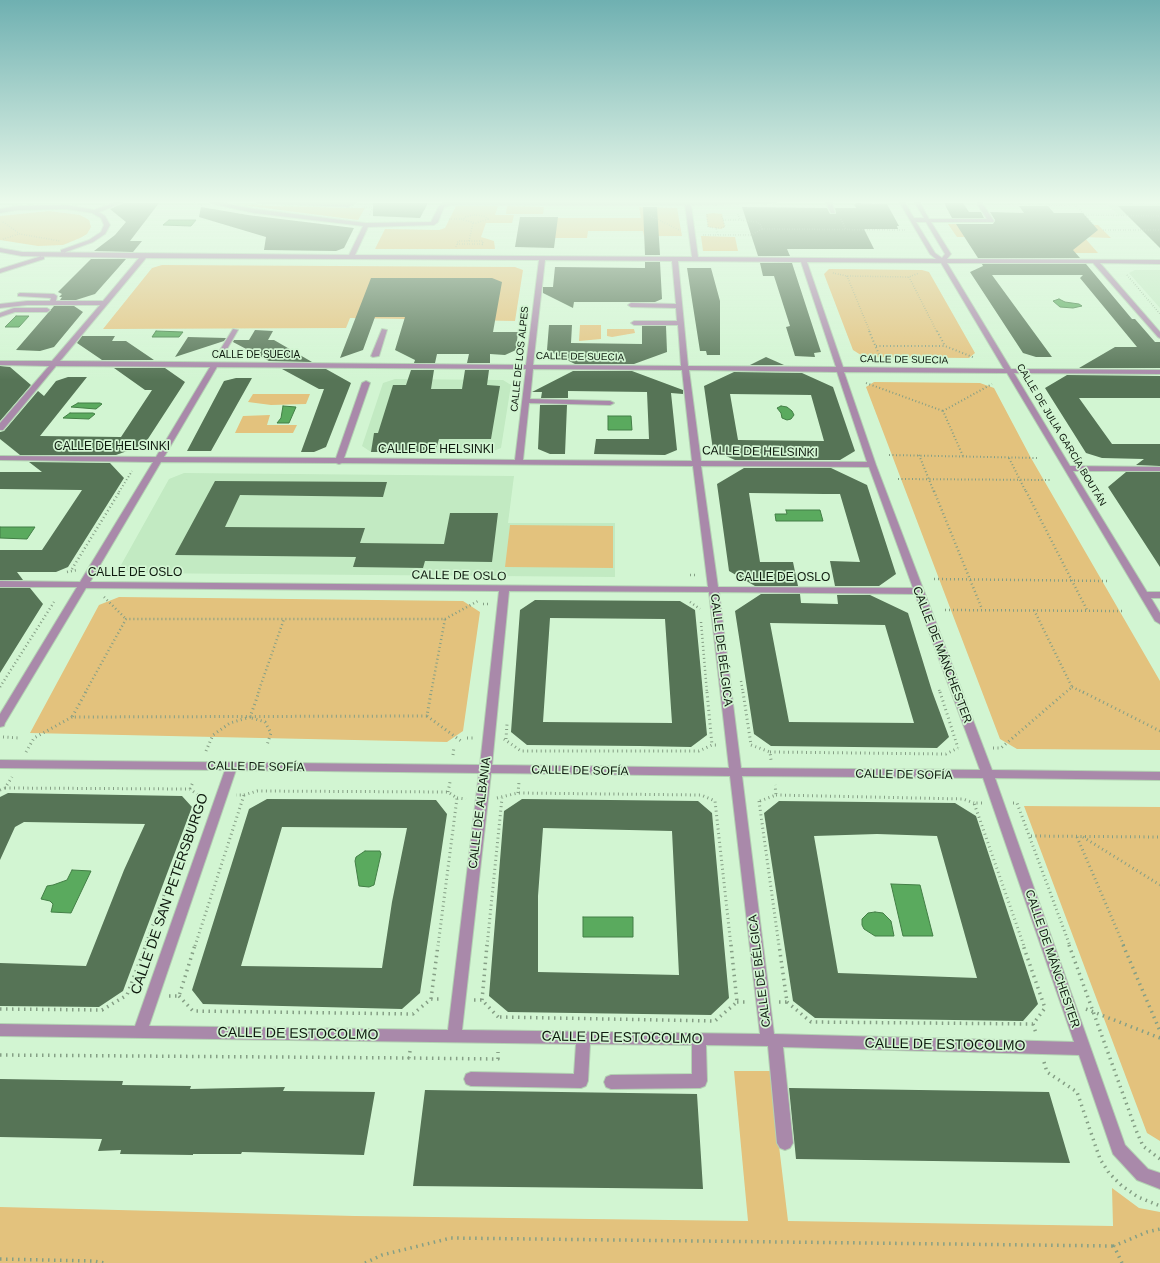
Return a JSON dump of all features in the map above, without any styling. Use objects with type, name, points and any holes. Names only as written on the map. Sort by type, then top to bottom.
[{"type":"street","points":[[0,271],[30,262]]},
{"type":"street","points":[[0,428],[139,262]]},
{"type":"street","name":"CALLE DE LOS ALPES","points":[[519,462],[542,262]]},
{"type":"street","name":"CALLE DE BÉLGICA","points":[[675,262],[687,389],[696,463],[786,1143]]},
{"type":"street","name":"CALLE DE MÁNCHESTER","points":[[804,262],[872,466],[988,775],[1083,1049]]},
{"type":"street","name":"CALLE DE JULIA GARCÍA BOUTÁN","points":[[944,262],[1160,621]]},
{"type":"street","points":[[1086,262],[1160,262]]},
{"type":"street","points":[[1095,262],[1160,336]]},
{"type":"street","points":[[20,295],[54,296],[53,303]]},
{"type":"street","points":[[0,306],[13,304],[105,303]]},
{"type":"street","points":[[631,305],[680,306]]},
{"type":"street","points":[[0,315],[14,310],[47,310]]},
{"type":"street","points":[[634,323],[681,323]]},
{"type":"street","points":[[221,355],[235,330]]},
{"type":"street","points":[[375,356],[384,330]]},
{"type":"street","name":"CALLE DE SUECIA","points":[[0,363],[1160,372]]},
{"type":"street","points":[[0,723],[215,365]]},
{"type":"street","points":[[339,462],[366,383]]},
{"type":"street","points":[[525,401],[610,403]]},
{"type":"street","name":"CALLE DE HELSINKI","points":[[0,458],[339,462],[696,463],[872,466]]},
{"type":"street","points":[[1068,468],[1160,469]]},
{"type":"street","name":"CALLE DE OSLO","points":[[0,584],[714,591],[918,591]]},
{"type":"street","name":"CALLE DE ALBANIA","points":[[454,1037],[486,770],[504,589]]},
{"type":"street","points":[[1145,595],[1160,595]]},
{"type":"street","name":"CALLE DE SOFÍA","points":[[0,764],[1160,776]]},
{"type":"street","name":"CALLE DE SAN PETERSBURGO","points":[[140,1032],[232,766]]},
{"type":"street","name":"CALLE DE ESTOCOLMO","points":[[0,1030],[772,1040],[1083,1049]]},
{"type":"street","points":[[471,1079],[581,1081],[583,1038]]},
{"type":"street","points":[[611,1082],[700,1081],[699,1039]]},
{"type":"street","points":[[1083,1049],[1119,1148],[1143,1175],[1160,1181]]},
{"type":"path","points":[[826,271],[847,276],[909,277],[945,346]]},
{"type":"path","points":[[1127,275],[1160,314]]},
{"type":"path","points":[[847,276],[881,359]]},
{"type":"path","points":[[876,346],[945,346],[979,360]]},
{"type":"path","points":[[866,383],[943,411],[963,456]]},
{"type":"path","points":[[943,411],[992,384]]},
{"type":"path","points":[[889,455],[1038,458]]},
{"type":"path","points":[[919,455],[982,609]]},
{"type":"path","points":[[1009,458],[1087,610]]},
{"type":"path","points":[[898,479],[1050,480]]},
{"type":"path","points":[[934,579],[1108,581]]},
{"type":"path","points":[[104,598],[126,618],[445,619],[479,601]]},
{"type":"path","points":[[685,599],[700,608],[712,745]]},
{"type":"path","points":[[0,687],[54,602]]},
{"type":"path","points":[[945,610],[982,609],[1124,611]]},
{"type":"path","points":[[1034,610],[1072,687],[1160,730]]},
{"type":"path","points":[[72,717],[126,618]]},
{"type":"path","points":[[250,717],[284,619]]},
{"type":"path","points":[[427,716],[445,619]]},
{"type":"path","points":[[741,677],[751,745]]},
{"type":"path","points":[[1002,748],[1072,687]]},
{"type":"path","points":[[770,752],[946,754],[958,748],[938,689]]},
{"type":"path","points":[[34,738],[72,717],[427,716],[461,741]]},
{"type":"path","points":[[206,751],[213,735],[230,723],[250,717],[265,722],[272,733],[267,745]]},
{"type":"path","points":[[507,723],[506,739],[521,751],[699,751]]},
{"type":"path","points":[[0,737],[19,738]]},
{"type":"path","points":[[190,789],[193,782]]},
{"type":"path","points":[[6,788],[190,789],[198,795],[209,795]]},
{"type":"path","points":[[0,1009],[102,1010],[127,995],[153,995],[179,996],[193,1011],[413,1014],[431,999],[457,798],[448,792],[257,791],[244,795],[231,795]]},
{"type":"path","points":[[482,1000],[502,798],[518,793],[701,795],[715,801],[737,1002],[715,1021],[500,1017]]},
{"type":"path","points":[[127,995],[199,801],[198,795]]},
{"type":"path","points":[[179,996],[244,795]]},
{"type":"path","points":[[776,795],[963,799],[974,803],[1017,803],[1136,1130],[1143,1146],[1160,1159]]},
{"type":"path","points":[[974,803],[1045,1008]]},
{"type":"path","points":[[1030,836],[1160,837]]},
{"type":"path","points":[[1077,837],[1160,1032]]},
{"type":"path","points":[[1083,837],[1160,885]]},
{"type":"path","points":[[787,1002],[811,1022],[1033,1024]]},
{"type":"path","points":[[1045,1008],[1092,1010],[1160,1038]]},
{"type":"path","points":[[1033,1024],[1045,1008]]},
{"type":"path","points":[[1033,1024],[1047,1072],[1077,1092],[1100,1159],[1109,1173],[1122,1186],[1138,1197],[1160,1206]]},
{"type":"path","points":[[0,1055],[409,1058]]},
{"type":"path","points":[[365,1263],[382,1255],[451,1238],[1114,1246],[1147,1232],[1160,1229]]},
{"type":"path","points":[[1114,1246],[1122,1263]]},
{"type":"path","points":[[0,1259],[94,1261],[105,1263]]},
{"type":"shaded area","points":[[162,265],[515,267],[523,270],[515,321],[350,318],[346,328],[103,329],[152,268]]},
{"type":"shaded area","points":[[829,269],[922,270],[929,272],[975,353],[969,358],[864,357],[853,350],[824,274]]},
{"type":"shaded area","points":[[1135,270],[1160,270],[1160,308],[1129,273]]},
{"type":"shaded area","points":[[1059,299],[1082,306],[1073,308],[1060,307],[1053,301]]},
{"type":"shaded area","points":[[16,316],[29,316],[19,327],[5,327]]},
{"type":"shaded area","points":[[580,325],[601,325],[601,339],[579,341]]},
{"type":"shaded area","points":[[607,329],[634,329],[635,333],[612,337],[607,336]]},
{"type":"shaded area","points":[[156,331],[183,332],[179,337],[152,337]]},
{"type":"shaded area","points":[[395,379],[503,380],[511,385],[501,448],[489,453],[371,452],[362,446],[383,383]]},
{"type":"shaded area","points":[[874,382],[980,383],[994,388],[1031,458],[1160,681],[1160,750],[1017,749],[1000,739],[866,387]]},
{"type":"shaded area","points":[[253,394],[310,394],[306,404],[271,405],[248,402]]},
{"type":"shaded area","points":[[78,403],[102,404],[96,409],[71,407]]},
{"type":"shaded area","points":[[283,406],[296,407],[289,423],[277,423],[281,418]]},
{"type":"shaded area","points":[[781,406],[787,407],[792,411],[794,415],[791,419],[787,420],[782,418],[781,413],[777,408]]},
{"type":"shaded area","points":[[70,413],[95,414],[89,419],[63,418]]},
{"type":"shaded area","points":[[270,415],[267,425],[297,425],[293,433],[235,433],[243,416]]},
{"type":"shaded area","points":[[608,416],[631,416],[632,430],[608,430]]},
{"type":"shaded area","points":[[184,473],[514,476],[508,523],[615,523],[615,577],[130,573],[121,565],[169,479]]},
{"type":"shaded area","points":[[786,510],[820,510],[823,521],[776,521],[775,514],[787,514]]},
{"type":"shaded area","points":[[510,525],[613,526],[613,568],[505,567]]},
{"type":"shaded area","points":[[0,527],[35,527],[27,539],[0,538]]},
{"type":"shaded area","points":[[119,597],[463,601],[480,612],[463,731],[447,742],[30,733],[99,605]]},
{"type":"shaded area","points":[[1024,806],[1160,807],[1160,1141],[1147,1133]]},
{"type":"shaded area","points":[[365,851],[380,851],[381,854],[374,885],[369,887],[359,886],[355,861],[356,857]]},
{"type":"shaded area","points":[[72,870],[91,871],[71,913],[51,912],[53,904],[50,901],[41,899],[47,886],[67,880]]},
{"type":"shaded area","points":[[891,884],[920,885],[933,936],[903,936]]},
{"type":"shaded area","points":[[868,913],[883,913],[891,921],[894,936],[875,936],[864,929],[862,919]]},
{"type":"shaded area","points":[[583,917],[633,917],[633,937],[583,937]]},
{"type":"shaded area","points":[[734,1071],[770,1071],[788,1221],[1113,1226],[1112,1188],[1139,1208],[1160,1212],[1160,1263],[0,1263],[0,1207],[355,1216],[748,1221]]},
{"type":"building","points":[[88,262],[123,262],[95,294],[76,300],[60,300],[62,297],[59,297],[62,294],[58,292]]},
{"type":"building","points":[[645,262],[660,262],[662,299],[655,302],[574,302],[573,308],[543,293],[543,287],[553,287],[555,267],[645,268]]},
{"type":"building","points":[[760,263],[792,263],[821,352],[814,353],[815,357],[795,356],[786,327],[790,326],[774,276],[763,276]]},
{"type":"building","points":[[982,264],[1086,264],[1132,319],[1135,319],[1155,342],[1160,342],[1160,368],[1079,368],[1115,347],[1137,347],[1080,278],[1083,275],[992,275],[1052,357],[1036,357],[1023,353],[970,272],[983,266]]},
{"type":"building","points":[[687,268],[711,268],[720,301],[720,355],[707,355],[706,351],[700,351]]},
{"type":"building","points":[[371,278],[492,278],[502,282],[493,332],[518,332],[516,350],[505,355],[490,354],[490,363],[467,363],[469,354],[437,354],[435,363],[414,363],[415,360],[395,350],[405,317],[375,317],[363,350],[340,358]]},
{"type":"building","points":[[54,306],[74,306],[83,312],[54,347],[40,351],[16,350]]},
{"type":"building","points":[[549,325],[572,325],[571,343],[642,344],[642,326],[666,326],[667,352],[634,364],[575,364],[547,350]]},
{"type":"building","points":[[255,330],[273,331],[268,340],[274,340],[312,362],[269,361],[233,342],[234,340],[249,340]]},
{"type":"building","points":[[82,336],[115,336],[112,341],[126,341],[154,360],[102,360],[77,343]]},
{"type":"building","points":[[188,337],[226,338],[224,341],[175,357]]},
{"type":"building","points":[[766,357],[784,365],[750,365]]},
{"type":"building","points":[[0,366],[10,367],[31,385],[0,421]]},
{"type":"building","points":[[114,368],[165,368],[185,382],[144,445],[116,455],[20,455],[0,439],[0,432],[4,431],[38,391],[44,396],[56,381],[68,377],[87,377],[40,436],[121,437],[152,390],[145,390]]},
{"type":"building","points":[[282,369],[326,369],[351,383],[326,447],[314,452],[301,452],[324,389],[319,389]]},
{"type":"building","points":[[411,370],[434,370],[431,389],[462,389],[465,370],[489,370],[487,385],[500,386],[491,439],[439,439],[435,452],[371,452],[374,433],[378,433],[393,385],[406,385]]},
{"type":"building","points":[[573,371],[632,371],[683,390],[683,394],[671,393],[677,450],[665,455],[594,454],[596,439],[649,439],[647,392],[568,391],[568,398],[541,398],[542,392],[532,392]]},
{"type":"building","points":[[734,372],[802,373],[833,387],[855,451],[840,460],[735,460],[713,450],[704,386]],"holes":[[[730,394],[811,395],[824,441],[738,440]]]},
{"type":"building","points":[[1067,375],[1160,376],[1160,398],[1079,398],[1112,444],[1160,444],[1160,466],[1136,465],[1144,459],[1102,458],[1086,453],[1045,388]]},
{"type":"building","points":[[236,378],[252,378],[211,451],[187,451],[224,381]]},
{"type":"building","points":[[540,405],[567,405],[565,454],[550,454],[538,449]]},
{"type":"building","points":[[29,462],[110,463],[124,478],[68,567],[56,572],[17,572],[23,580],[0,580],[0,550],[42,550],[82,490],[0,489],[0,472],[42,472]]},
{"type":"building","points":[[744,468],[831,468],[867,485],[896,574],[879,586],[835,586],[830,561],[860,562],[840,494],[749,493],[760,562],[793,562],[798,586],[755,586],[729,571],[717,484]]},
{"type":"building","points":[[1126,472],[1160,472],[1160,567],[1108,487]]},
{"type":"building","points":[[215,481],[387,482],[383,497],[240,495],[225,527],[365,528],[360,543],[444,544],[450,513],[498,513],[492,562],[425,561],[423,568],[353,567],[356,557],[175,555]]},
{"type":"building","points":[[0,588],[30,588],[43,604],[0,673]]},
{"type":"building","points":[[761,594],[800,594],[801,603],[838,604],[837,595],[870,595],[908,613],[932,691],[949,737],[937,748],[771,746],[754,734],[735,611]],"holes":[[[770,623],[885,625],[914,723],[789,722]]]},
{"type":"building","points":[[535,600],[680,601],[695,610],[707,735],[691,747],[527,745],[511,732],[520,610]],"holes":[[[550,618],[665,619],[672,723],[543,722]]]},
{"type":"building","points":[[8,793],[182,796],[192,807],[123,991],[99,1007],[0,1006],[0,963],[86,966],[124,870],[145,824],[24,822],[15,827],[0,860],[0,797]]},
{"type":"building","points":[[267,799],[436,800],[447,814],[420,993],[402,1009],[203,1004],[192,990],[249,809]],"holes":[[[282,827],[407,828],[392,902],[382,968],[241,966]]]},
{"type":"building","points":[[522,799],[698,801],[712,813],[729,998],[711,1015],[508,1012],[489,996],[504,811]],"holes":[[[543,828],[672,831],[679,975],[538,972],[538,896]]]},
{"type":"building","points":[[779,801],[955,803],[976,816],[1038,1004],[1023,1021],[815,1018],[793,1001],[764,813]],"holes":[[[877,834],[937,836],[977,978],[838,973],[814,836]]]},
{"type":"building","points":[[0,1079],[123,1081],[122,1085],[191,1086],[190,1089],[285,1087],[283,1091],[375,1092],[364,1155],[242,1152],[241,1154],[193,1155],[120,1154],[121,1150],[98,1151],[102,1139],[0,1137]]},
{"type":"building","points":[[789,1088],[1049,1092],[1070,1163],[796,1159]]},
{"type":"building","points":[[425,1090],[697,1094],[703,1189],[413,1186]]}]
